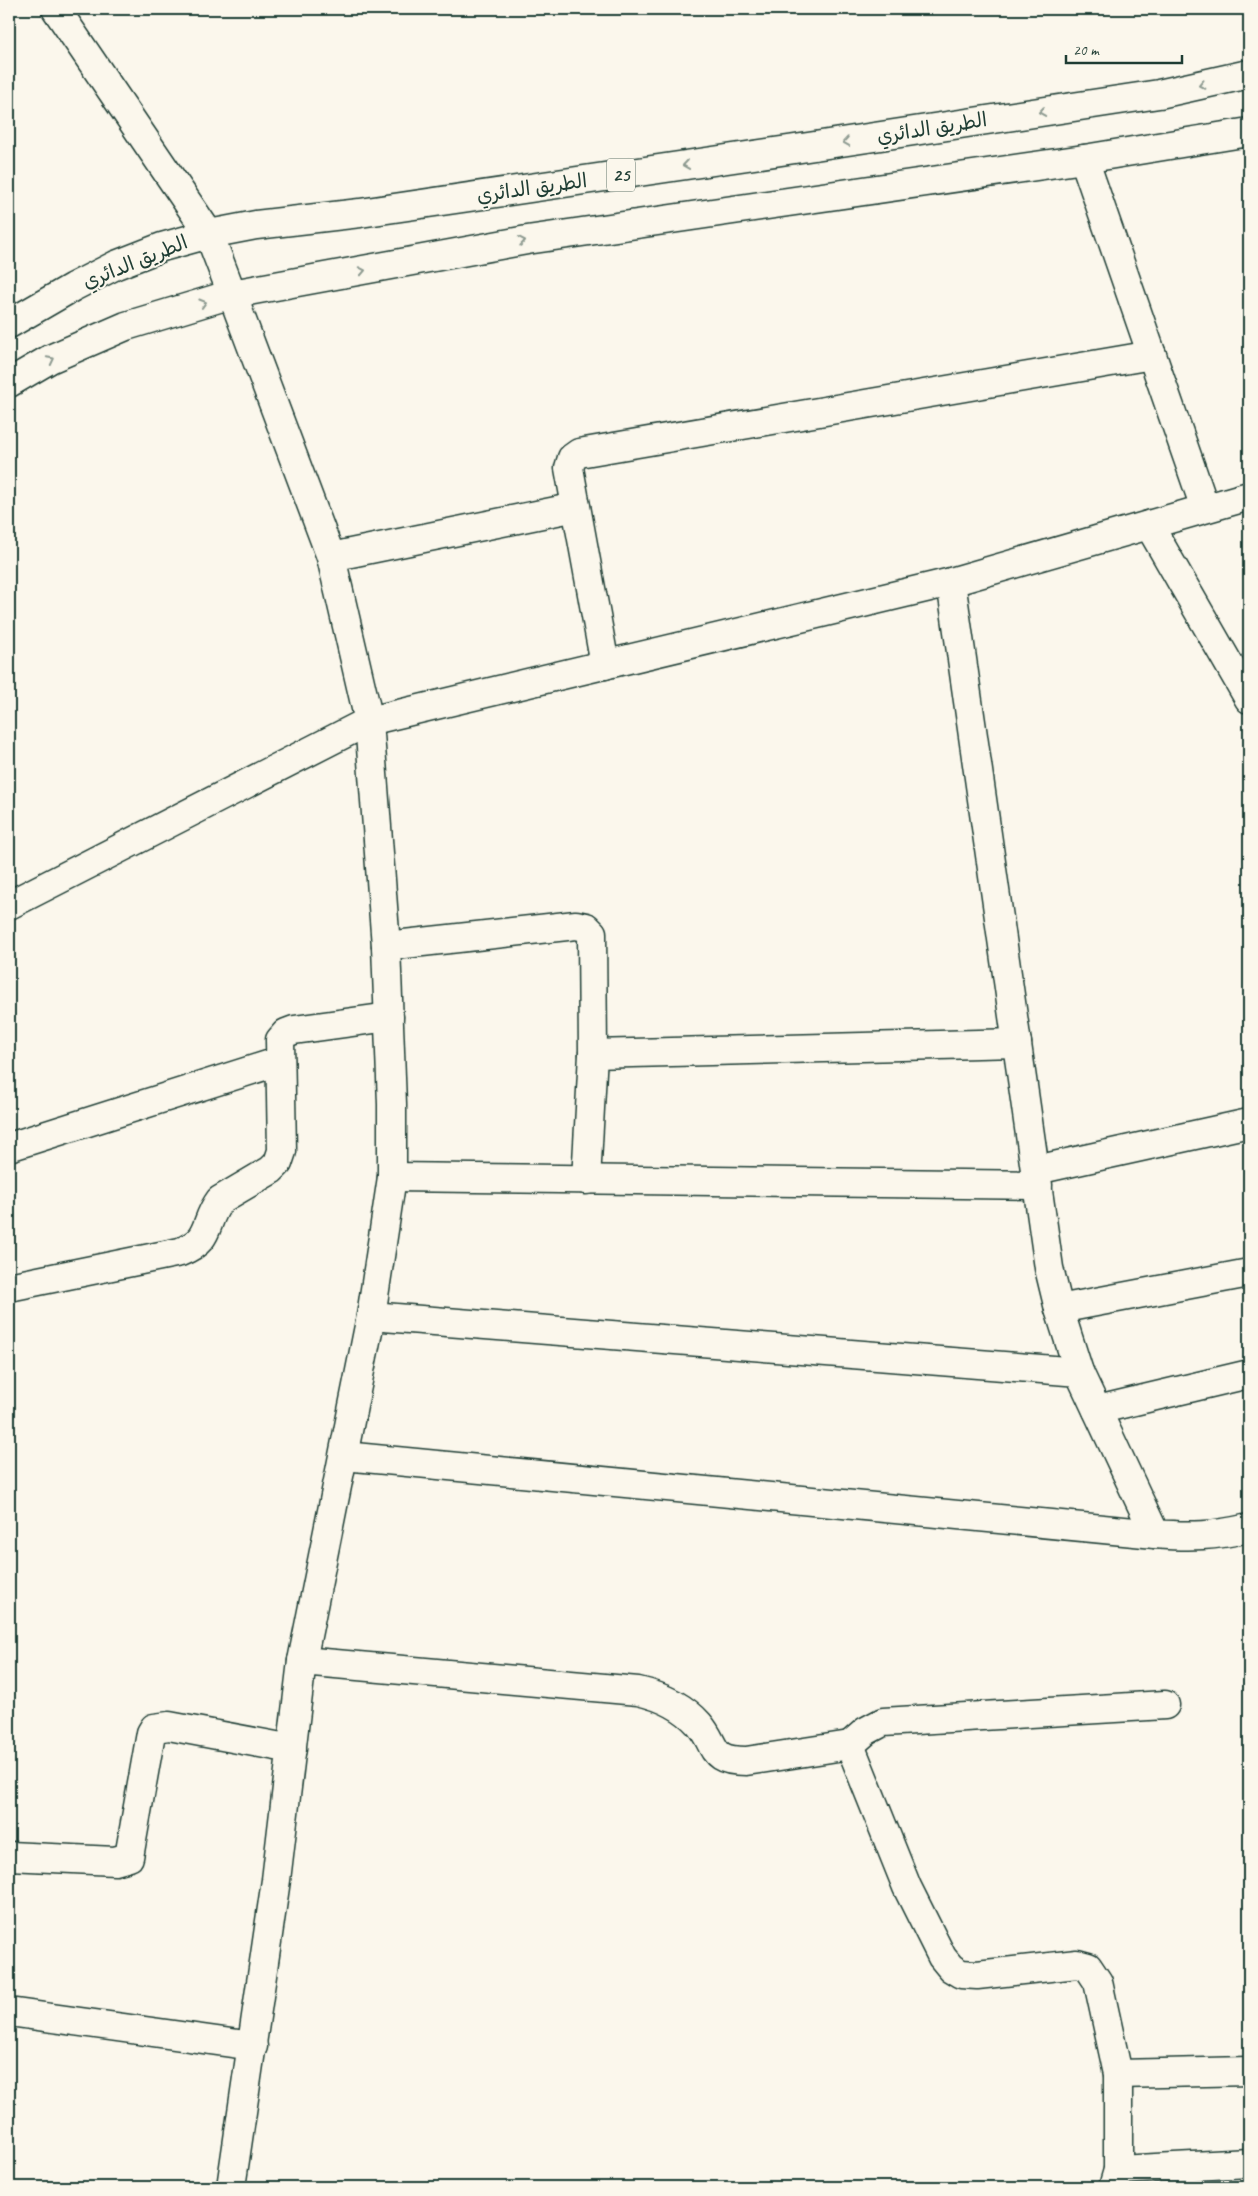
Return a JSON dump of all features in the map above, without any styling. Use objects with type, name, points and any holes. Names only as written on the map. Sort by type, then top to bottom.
[{"type":"main road","points":[[56,9],[209,234],[330,557],[369,722],[386,946],[392,1104],[392,1177],[371,1316],[302,1661],[253,2046],[231,2187]]},
{"type":"main road","name":"الطريق الدائري","points":[[9,324],[116,265],[162,247],[209,234],[256,225],[360,213],[1159,94],[1249,74]]},
{"type":"main road","points":[[9,383],[50,359],[126,326],[232,294],[527,240],[1084,159],[1249,132]]},
{"type":"main road","points":[[1084,159],[1206,508]]},
{"type":"main road","points":[[605,665],[569,468],[572,458],[578,453],[1152,355]]},
{"type":"main road","points":[[9,904],[369,722],[951,582],[1249,496]]},
{"type":"main road","points":[[330,557],[576,507]]},
{"type":"main road","points":[[1149,525],[1249,699]]},
{"type":"main road","points":[[951,582],[1049,1268],[1059,1309],[1080,1372],[1155,1534]]},
{"type":"main road","points":[[386,946],[576,925],[586,927],[592,934],[594,944],[592,1054],[586,1180]]},
{"type":"main road","points":[[9,1287],[180,1252],[200,1241],[220,1200],[271,1170],[278,1163],[282,1151],[280,1040],[286,1033],[389,1017]]},
{"type":"main road","points":[[592,1054],[1018,1043]]},
{"type":"main road","points":[[9,1147],[280,1061]]},
{"type":"main road","points":[[392,1177],[586,1180],[1037,1178],[1249,1123]]},
{"type":"main road","points":[[1059,1309],[1249,1273]]},
{"type":"main road","points":[[371,1316],[1080,1372]]},
{"type":"main road","points":[[1097,1410],[1249,1374]]},
{"type":"main road","points":[[344,1456],[1187,1537],[1216,1536],[1249,1528]]},
{"type":"main road","points":[[302,1661],[638,1691],[659,1696],[699,1724],[716,1753],[729,1761],[746,1761],[850,1745],[866,1730],[883,1722],[1165,1705]]},
{"type":"main road","points":[[9,1856],[115,1861],[129,1857],[151,1733],[154,1728],[169,1726],[292,1749]]},
{"type":"main road","points":[[850,1745],[907,1887],[942,1958],[951,1968],[961,1974],[977,1976],[1077,1964],[1088,1967],[1098,1982],[1118,2074],[1116,2178],[1249,2163]]},
{"type":"main road","points":[[9,2012],[253,2046]]},
{"type":"main road","points":[[1118,2074],[1249,2071]]}]
